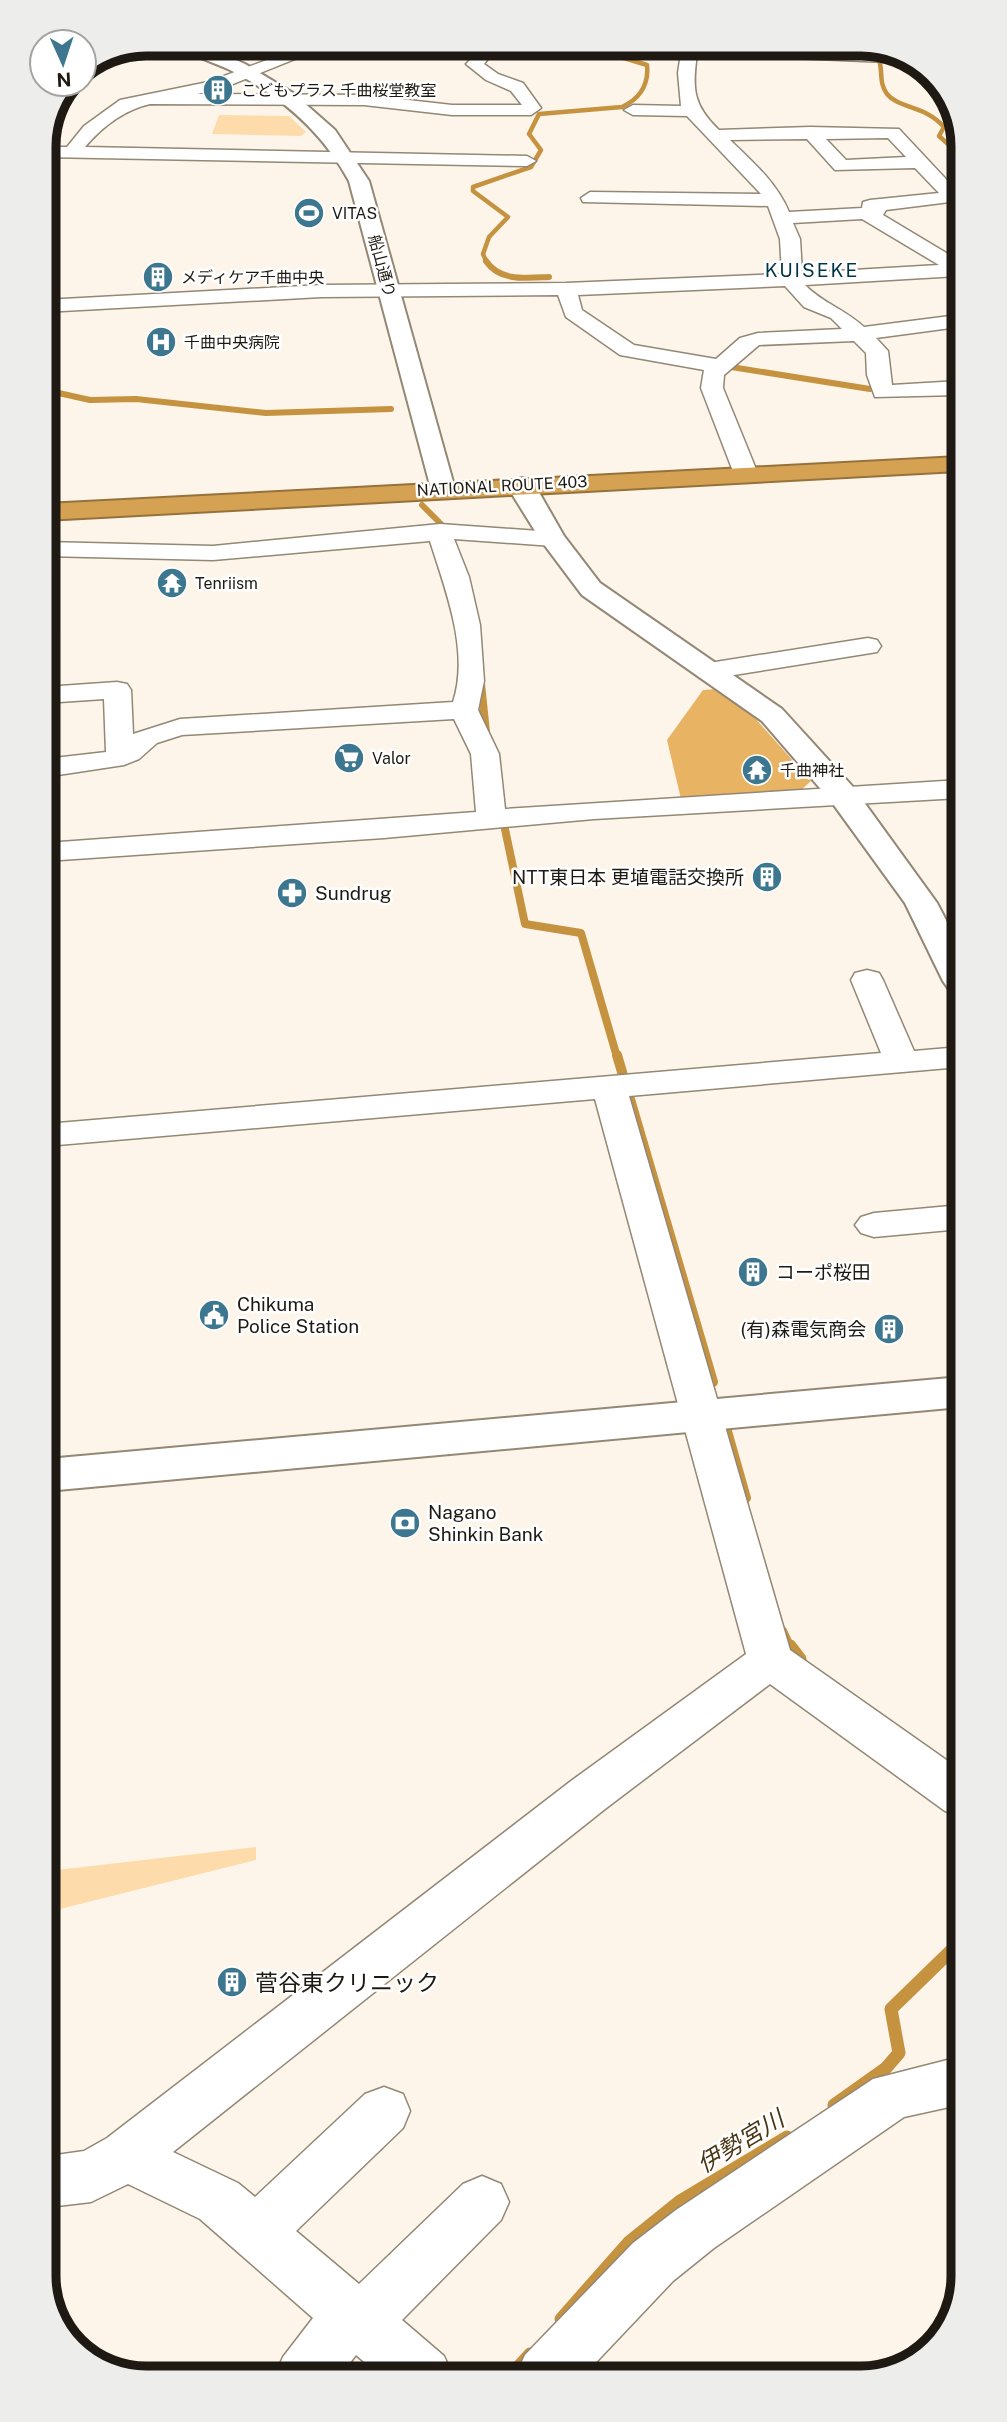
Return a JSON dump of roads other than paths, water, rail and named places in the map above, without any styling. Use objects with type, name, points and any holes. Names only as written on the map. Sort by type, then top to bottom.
[{"type":"highway","name":"NATIONAL ROUTE 403","points":[[56,511],[951,464]]},
{"type":"street","name":"船山通り","points":[[213,56],[251,73],[294,100],[333,138],[349,160],[359,181],[443,489]]},
{"type":"street","points":[[72,152],[89,130],[127,104],[212,86],[294,56]]},
{"type":"street","points":[[148,99],[364,100],[434,109],[494,112],[531,110],[533,108],[517,87],[492,77],[474,64],[484,56]]},
{"type":"street","points":[[687,56],[691,111],[755,174],[775,200],[784,218],[795,281],[793,284],[811,303],[838,314],[877,351],[878,375],[883,392],[951,388]]},
{"type":"street","points":[[633,110],[691,111]]},
{"type":"street","points":[[810,132],[841,166],[919,162]]},
{"type":"street","points":[[716,135],[893,133],[951,195]]},
{"type":"street","points":[[193,155],[206,135]]},
{"type":"street","points":[[56,152],[527,162]]},
{"type":"street","points":[[784,218],[866,213],[877,211],[870,206],[951,197]]},
{"type":"street","points":[[590,198],[775,200]]},
{"type":"street","points":[[866,213],[951,265]]},
{"type":"street","points":[[56,305],[284,292],[566,289],[795,281],[951,270]]},
{"type":"street","points":[[566,289],[573,313],[628,350],[720,366]]},
{"type":"street","points":[[747,474],[712,388],[713,373],[747,342],[758,339],[860,334],[951,322]]},
{"type":"street","points":[[523,485],[525,494],[553,539],[599,596],[772,715],[842,794],[894,862],[921,903],[951,963]]},
{"type":"street","points":[[56,550],[213,553],[440,531],[553,539]]},
{"type":"street","points":[[440,531],[456,576],[469,646],[468,701],[464,710],[485,754],[486,788],[503,818]]},
{"type":"street","points":[[709,671],[868,646]]},
{"type":"street","points":[[56,694],[117,690],[120,756]]},
{"type":"street","points":[[56,766],[120,756],[129,753],[147,737],[180,727],[464,710]]},
{"type":"street","points":[[56,851],[842,794],[951,789]]},
{"type":"street","points":[[867,980],[902,1062]]},
{"type":"street","points":[[56,1134],[951,1058]]},
{"type":"street","points":[[621,1087],[702,1413],[770,1660],[951,1789]]},
{"type":"street","points":[[874,1224],[951,1218]]},
{"type":"street","points":[[56,1474],[702,1413],[951,1393]]},
{"type":"street","points":[[56,2179],[91,2176],[126,2156],[588,1795],[770,1660]]},
{"type":"street","points":[[554,2366],[653,2262],[695,2230],[892,2096],[951,2083]]},
{"type":"street","points":[[257,2232],[384,2111]]},
{"type":"street","points":[[126,2156],[219,2201],[412,2366]]},
{"type":"street","points":[[313,2366],[355,2319],[482,2202]]},
{"type":"waterway","points":[[486,261],[483,254],[489,237],[508,217],[473,191],[473,187],[531,167],[541,150],[529,134],[539,114],[622,107],[633,100],[642,90],[647,65],[617,56]]},
{"type":"waterway","points":[[878,58],[887,94],[892,99],[937,120],[944,127],[939,136],[951,147]]},
{"type":"waterway","points":[[486,261],[506,276],[549,277]]},
{"type":"waterway","points":[[725,366],[870,389]]},
{"type":"waterway","points":[[56,392],[90,400],[136,399],[266,413],[391,409]]},
{"type":"waterway","points":[[422,505],[445,528]]},
{"type":"waterway","points":[[481,684],[486,732]]},
{"type":"waterway","points":[[502,815],[525,924],[581,933],[617,1057]]},
{"type":"waterway","points":[[617,1055],[713,1382]]},
{"type":"waterway","points":[[727,1431],[746,1498]]},
{"type":"waterway","points":[[782,1631],[790,1648]]},
{"type":"waterway","points":[[790,1646],[800,1659]]},
{"type":"waterway","name":"伊勢宮川","points":[[834,2105],[886,2068],[899,2053],[891,2009],[951,1951]]},
{"type":"waterway","name":"伊勢宮川","points":[[561,2319],[629,2242],[680,2201],[787,2137]]},
{"type":"waterway","name":"伊勢宮川","points":[[519,2366],[530,2354]]},
{"type":"place","name":"こどもプラス 千曲桜堂教室","points":[[218,90]]},
{"type":"place","name":"VITAS","points":[[309,213]]},
{"type":"place","name":"メディケア千曲中央","points":[[158,277]]},
{"type":"place","name":"千曲中央病院","points":[[161,342]]},
{"type":"place","name":"Tenriism","points":[[172,583]]},
{"type":"place","name":"Valor","points":[[349,758]]},
{"type":"place","name":"千曲神社","points":[[757,770]]},
{"type":"place","name":"NTT東日本 更埴電話交換所","points":[[767,877]]},
{"type":"place","name":"Sundrug","points":[[292,893]]},
{"type":"place","name":"コーポ桜田","points":[[753,1272]]},
{"type":"place","name":"Chikuma Police Station","points":[[214,1315]]},
{"type":"place","name":"(有)森電気商会","points":[[889,1329]]},
{"type":"place","name":"Nagano Shinkin Bank","points":[[405,1523]]},
{"type":"place","name":"菅谷東クリニック","points":[[232,1982]]},
{"type":"district","name":"KUISEKE","points":[[812,270]]}]
